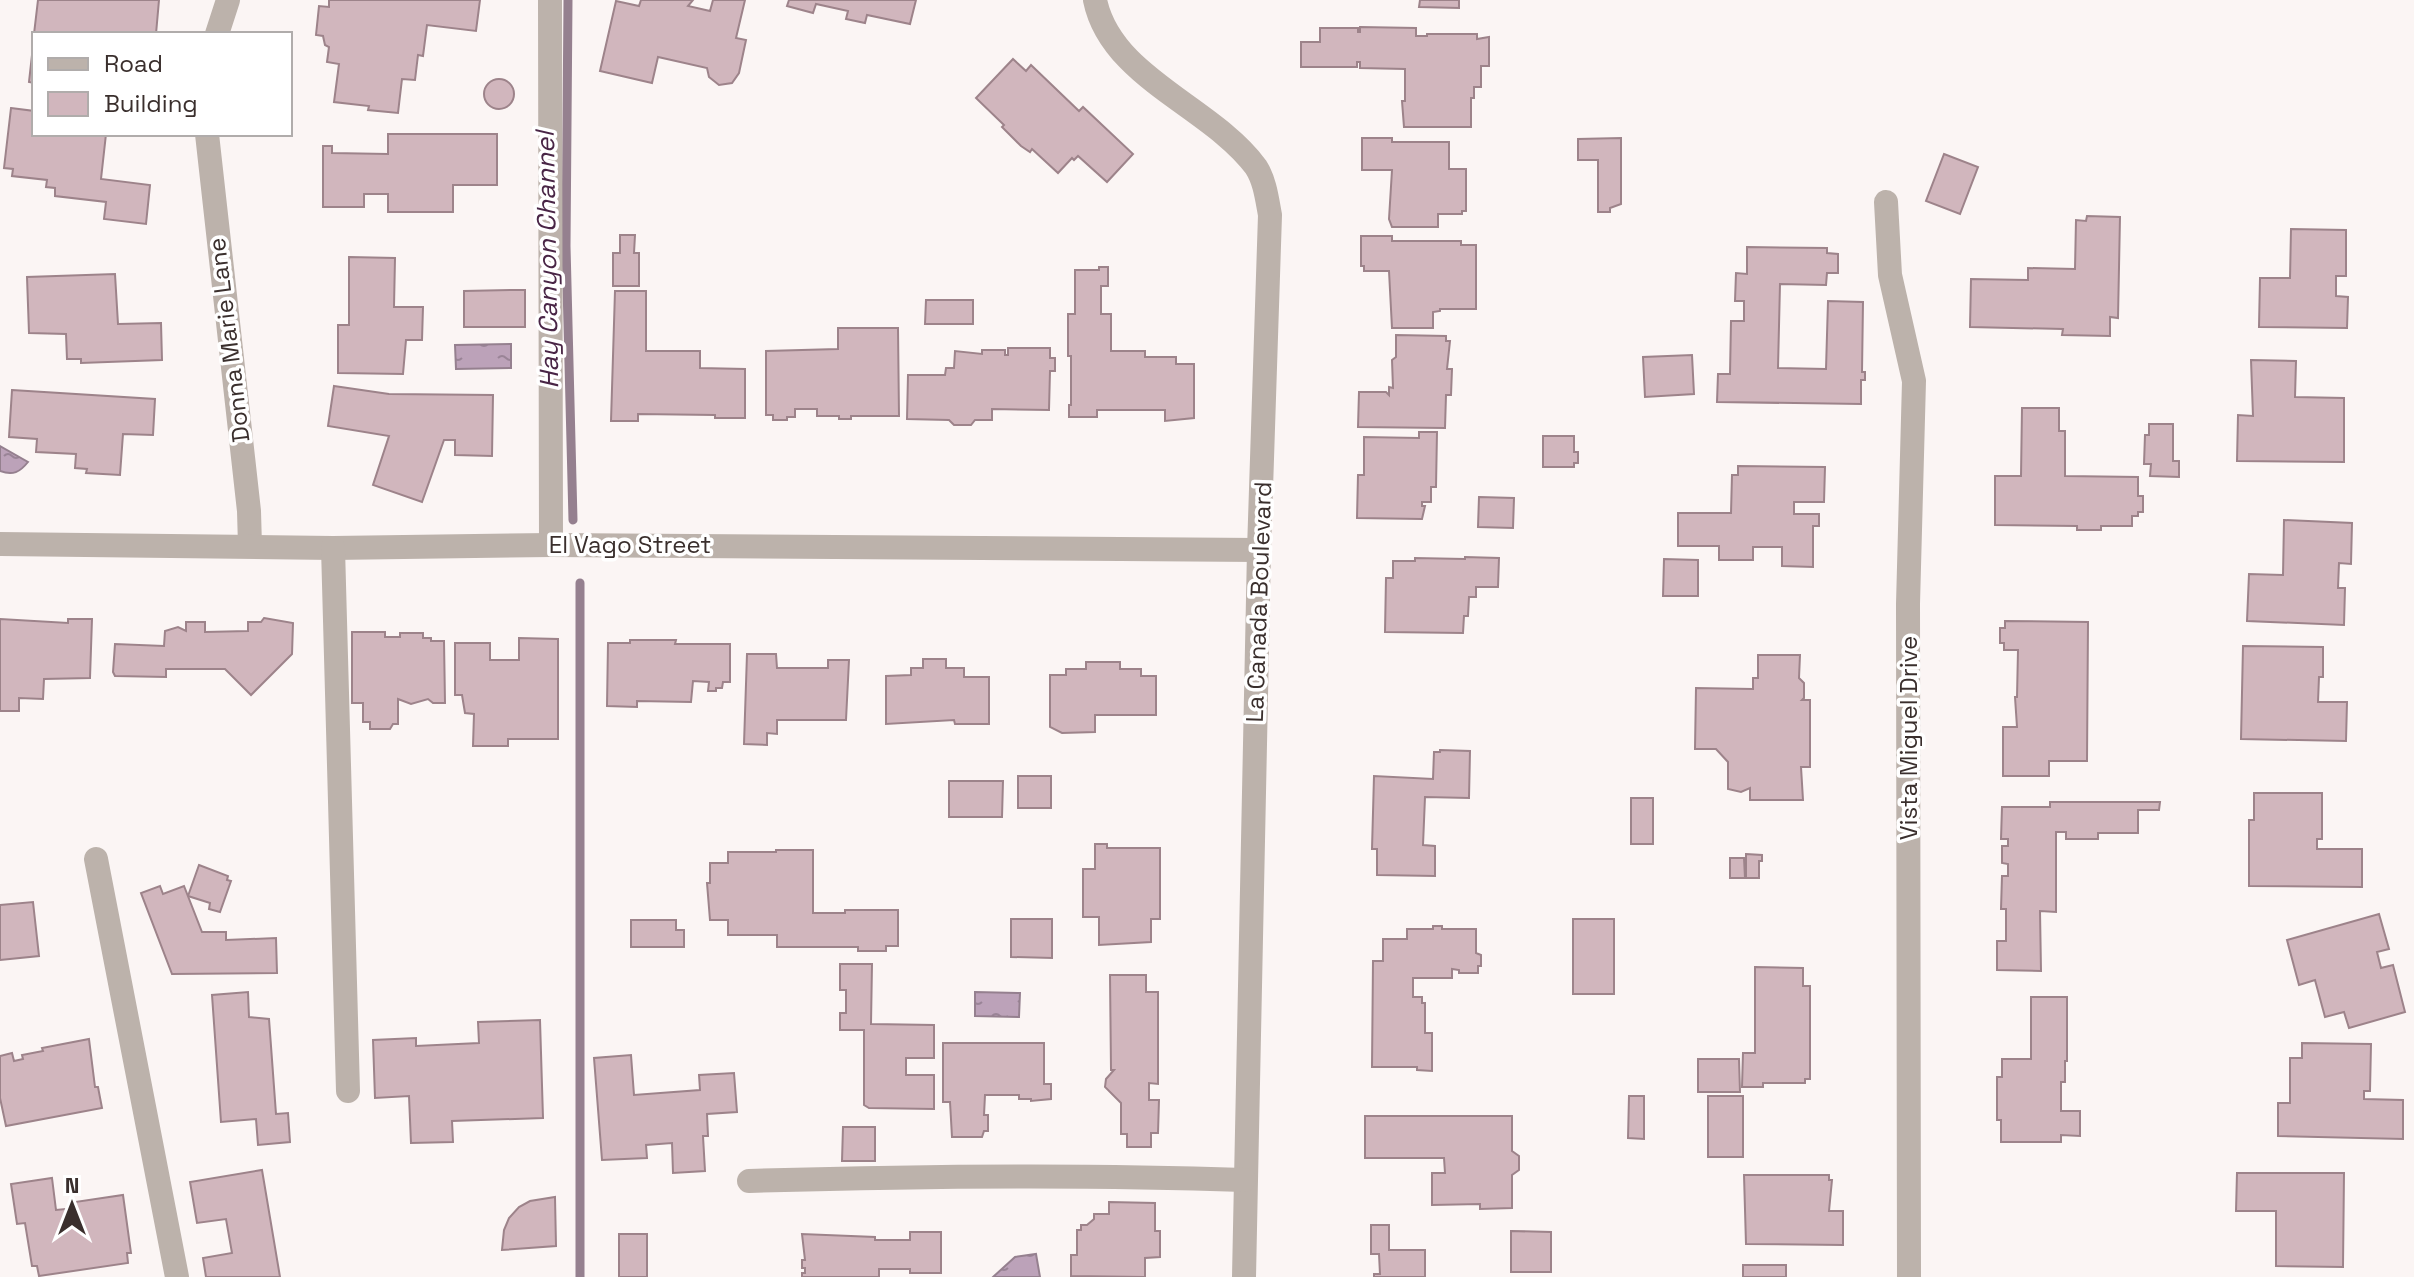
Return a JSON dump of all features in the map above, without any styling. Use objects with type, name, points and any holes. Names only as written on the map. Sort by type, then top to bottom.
[{"type":"street","points":[[218,32],[228,0]]},
{"type":"street","points":[[550,0],[551,545]]},
{"type":"street","name":"La Canada Boulevard","points":[[1095,0],[1098,17],[1115,45],[1135,66],[1219,129],[1257,169],[1266,191],[1271,228],[1259,550],[1244,1277]]},
{"type":"street","name":"Donna Marie Lane","points":[[207,136],[249,511],[250,546]]},
{"type":"street","name":"Vista Miguel Drive","points":[[1886,202],[1890,275],[1914,381],[1908,604],[1909,1277]]},
{"type":"street","name":"El Vago Street","points":[[0,544],[333,548],[551,545],[1259,550]]},
{"type":"street","points":[[333,548],[348,1091]]},
{"type":"street","points":[[96,859],[177,1277]]},
{"type":"street","points":[[749,1181],[943,1175],[1244,1180]]},
{"type":"water","points":[[511,344],[511,368],[456,369],[455,345]]},
{"type":"water","points":[[0,446],[28,462],[16,472],[0,471]]},
{"type":"water","points":[[975,992],[1020,993],[1019,1017],[975,1016]]},
{"type":"water","points":[[1036,1254],[1040,1277],[993,1277],[1015,1257]]},
{"type":"building","points":[[38,0],[159,0],[156,32],[34,32]]},
{"type":"building","points":[[329,0],[480,0],[476,31],[427,25],[423,56],[418,55],[415,80],[402,79],[398,113],[334,102],[339,64],[327,62],[329,47],[325,45],[323,36],[316,35],[319,6],[329,7]]},
{"type":"building","points":[[641,0],[693,0],[688,6],[710,11],[713,0],[745,0],[736,38],[746,40],[739,73],[732,83],[719,85],[709,77],[707,68],[658,57],[652,83],[600,71],[616,1],[639,6]]},
{"type":"building","points":[[789,0],[916,0],[910,24],[867,15],[865,23],[846,19],[848,11],[816,4],[813,13],[787,6]]},
{"type":"building","points":[[1420,0],[1459,0],[1459,8],[1419,7]]},
{"type":"building","points":[[1360,27],[1416,28],[1416,36],[1477,34],[1477,39],[1489,37],[1489,66],[1481,66],[1481,87],[1474,87],[1474,98],[1471,98],[1471,127],[1404,127],[1402,101],[1405,101],[1405,69],[1360,68],[1360,62],[1357,62],[1357,67],[1301,67],[1301,42],[1320,42],[1320,28],[1358,28],[1360,32]]},
{"type":"building","points":[[32,55],[32,83],[29,82]]},
{"type":"building","points":[[1013,59],[1026,71],[1031,65],[1079,111],[1083,107],[1133,154],[1107,182],[1078,156],[1058,173],[1032,149],[1030,152],[1021,146],[976,98]]},
{"type":"building","points":[[499,79],[510,83],[514,94],[510,105],[499,109],[488,105],[484,94],[488,83]]},
{"type":"building","points":[[11,108],[32,111],[32,136],[106,136],[101,179],[150,185],[146,224],[104,219],[106,202],[55,196],[55,188],[46,187],[47,180],[12,176],[13,169],[4,168]]},
{"type":"building","points":[[388,134],[497,134],[497,185],[453,185],[453,212],[388,212],[388,194],[364,194],[364,207],[323,207],[323,146],[332,146],[332,153],[388,154]]},
{"type":"building","points":[[1362,138],[1392,138],[1392,142],[1449,142],[1449,169],[1466,169],[1466,211],[1462,214],[1438,214],[1438,227],[1392,227],[1389,219],[1392,170],[1362,170]]},
{"type":"building","points":[[1621,138],[1621,204],[1610,208],[1610,212],[1598,212],[1598,160],[1578,160],[1578,139]]},
{"type":"building","points":[[1944,154],[1978,167],[1960,214],[1926,201]]},
{"type":"building","points":[[2087,216],[2120,217],[2118,318],[2110,317],[2110,336],[2062,335],[2063,329],[1970,327],[1971,279],[2028,280],[2028,268],[2075,269],[2076,220],[2086,221]]},
{"type":"building","points":[[2291,229],[2346,230],[2346,276],[2336,276],[2336,296],[2348,297],[2347,328],[2259,327],[2260,278],[2290,278]]},
{"type":"building","points":[[620,235],[635,235],[634,253],[639,253],[639,286],[613,286],[613,253],[620,253]]},
{"type":"building","points":[[1361,236],[1392,236],[1392,241],[1461,241],[1461,245],[1476,245],[1476,309],[1440,309],[1433,312],[1433,328],[1392,328],[1389,271],[1364,271],[1364,266],[1361,266]]},
{"type":"building","points":[[1747,247],[1827,248],[1827,253],[1838,254],[1838,273],[1827,273],[1826,285],[1780,284],[1778,368],[1826,369],[1828,301],[1863,302],[1862,372],[1865,372],[1865,380],[1861,380],[1861,404],[1717,402],[1718,374],[1730,374],[1731,321],[1744,321],[1744,301],[1735,301],[1736,273],[1747,274]]},
{"type":"building","points":[[349,257],[395,258],[394,307],[423,307],[422,340],[406,340],[403,374],[338,373],[338,325],[349,325]]},
{"type":"building","points":[[1099,267],[1108,267],[1108,286],[1101,286],[1101,314],[1111,314],[1111,351],[1145,351],[1145,357],[1176,357],[1176,364],[1194,364],[1194,418],[1165,421],[1165,410],[1097,410],[1097,417],[1069,417],[1071,356],[1068,356],[1068,314],[1075,314],[1075,270],[1099,270]]},
{"type":"building","points":[[115,274],[118,324],[161,323],[162,360],[81,363],[81,359],[67,359],[66,334],[29,333],[27,277]]},
{"type":"building","points":[[525,290],[525,327],[464,327],[464,291]]},
{"type":"building","points":[[615,291],[646,291],[646,351],[700,351],[700,368],[745,369],[745,418],[638,414],[638,421],[611,421]]},
{"type":"building","points":[[926,300],[973,300],[973,324],[925,324]]},
{"type":"building","points":[[838,328],[898,328],[899,416],[839,419],[839,416],[817,416],[817,409],[795,409],[795,417],[787,417],[787,420],[773,420],[773,415],[766,415],[766,351],[838,349]]},
{"type":"building","points":[[1396,335],[1446,336],[1446,341],[1450,341],[1447,369],[1452,369],[1451,395],[1446,395],[1445,428],[1358,427],[1359,392],[1386,392],[1389,395],[1389,387],[1393,388],[1392,360],[1396,357]]},
{"type":"building","points":[[1008,348],[1050,348],[1050,358],[1055,358],[1055,371],[1050,371],[1049,410],[992,409],[992,420],[975,420],[971,425],[954,425],[949,420],[907,419],[908,375],[945,375],[946,368],[954,368],[955,351],[982,354],[982,350],[1005,350],[1005,355],[1008,355]]},
{"type":"building","points":[[1692,355],[1694,394],[1645,397],[1643,357]]},
{"type":"building","points":[[2251,360],[2296,361],[2295,397],[2344,398],[2344,462],[2237,461],[2238,415],[2253,416]]},
{"type":"building","points":[[334,386],[389,394],[493,395],[492,456],[455,455],[455,440],[444,440],[422,502],[373,485],[389,436],[328,426]]},
{"type":"building","points":[[12,390],[155,399],[153,435],[123,434],[120,475],[86,473],[87,469],[75,468],[76,454],[36,452],[37,439],[9,437]]},
{"type":"building","points":[[2022,408],[2059,408],[2059,431],[2065,431],[2065,476],[2138,477],[2138,496],[2143,496],[2143,512],[2132,516],[2132,526],[2077,530],[2077,526],[1995,525],[1995,476],[2021,476]]},
{"type":"building","points":[[2149,424],[2173,424],[2173,461],[2179,461],[2179,477],[2150,476],[2151,464],[2144,464],[2145,435],[2149,435]]},
{"type":"building","points":[[1419,432],[1437,432],[1436,487],[1431,487],[1431,502],[1422,502],[1425,506],[1422,519],[1357,518],[1358,475],[1364,475],[1364,437],[1419,438]]},
{"type":"building","points":[[1543,436],[1574,436],[1578,463],[1574,463],[1574,467],[1543,467]]},
{"type":"building","points":[[1738,466],[1825,467],[1824,502],[1794,502],[1794,514],[1819,514],[1819,526],[1813,526],[1813,567],[1782,566],[1782,547],[1753,547],[1753,560],[1719,560],[1719,546],[1678,546],[1678,513],[1731,513],[1732,475],[1738,475]]},
{"type":"building","points":[[1479,497],[1514,498],[1513,528],[1478,527]]},
{"type":"building","points":[[2284,520],[2352,523],[2351,564],[2339,563],[2338,588],[2345,588],[2344,625],[2247,621],[2249,574],[2283,575]]},
{"type":"building","points":[[1499,558],[1498,587],[1476,587],[1476,597],[1469,597],[1463,633],[1385,632],[1386,578],[1393,578],[1393,561]]},
{"type":"building","points":[[1664,559],[1698,560],[1698,596],[1663,596]]},
{"type":"building","points":[[264,618],[293,623],[292,654],[251,695],[225,669],[166,669],[166,677],[115,676],[113,672],[115,644],[164,646],[165,631],[178,627],[186,631],[186,622],[205,622],[205,632],[248,631],[248,622],[261,622]]},
{"type":"building","points":[[0,619],[68,623],[68,619],[92,619],[90,678],[44,679],[43,699],[19,698],[19,711],[0,711]]},
{"type":"building","points":[[2005,621],[2088,622],[2087,761],[2049,761],[2049,776],[2003,776],[2003,727],[2017,727],[2018,650],[2004,650],[2004,643],[2000,643],[2000,628],[2005,628]]},
{"type":"building","points":[[352,632],[385,632],[385,637],[400,637],[400,633],[423,633],[423,638],[444,641],[445,703],[433,703],[428,699],[411,704],[398,699],[398,724],[393,724],[390,729],[370,729],[370,722],[363,722],[363,703],[352,703]]},
{"type":"building","points":[[519,638],[558,639],[558,739],[508,739],[508,746],[473,746],[474,714],[465,713],[462,695],[455,695],[455,643],[490,643],[490,660],[519,660]]},
{"type":"building","points":[[630,640],[730,644],[730,682],[723,682],[722,688],[716,688],[716,691],[708,691],[709,682],[693,681],[691,702],[637,701],[637,707],[607,706],[608,643],[630,643]]},
{"type":"building","points":[[2243,646],[2323,647],[2323,677],[2319,677],[2318,702],[2347,702],[2346,741],[2241,739]]},
{"type":"building","points":[[747,654],[776,654],[777,668],[828,668],[828,660],[849,660],[846,720],[777,720],[777,734],[767,733],[767,745],[744,744]]},
{"type":"building","points":[[1758,655],[1800,655],[1799,678],[1804,683],[1802,700],[1810,700],[1810,767],[1801,767],[1803,800],[1750,800],[1750,788],[1741,792],[1728,789],[1728,762],[1716,749],[1695,749],[1696,688],[1753,689],[1753,678],[1758,678]]},
{"type":"building","points":[[923,659],[946,659],[946,668],[964,668],[964,677],[989,677],[989,724],[955,724],[954,720],[886,724],[886,676],[911,675],[911,668],[923,668]]},
{"type":"building","points":[[1086,662],[1120,662],[1120,669],[1141,669],[1141,676],[1156,676],[1156,715],[1095,715],[1095,732],[1062,733],[1050,727],[1050,675],[1066,675],[1066,669],[1086,669]]},
{"type":"building","points":[[1470,751],[1469,798],[1425,797],[1423,845],[1435,846],[1435,876],[1377,875],[1377,849],[1372,849],[1374,776],[1433,779],[1434,752]]},
{"type":"building","points":[[1018,776],[1051,776],[1051,808],[1018,808]]},
{"type":"building","points":[[949,781],[1003,781],[1002,817],[949,817]]},
{"type":"building","points":[[2254,793],[2322,793],[2322,839],[2317,839],[2317,849],[2362,849],[2362,887],[2249,886],[2249,820],[2254,820]]},
{"type":"building","points":[[1631,798],[1653,798],[1653,844],[1631,844]]},
{"type":"building","points":[[2050,802],[2160,802],[2159,810],[2138,810],[2138,833],[2098,833],[2098,839],[2066,839],[2066,832],[2056,832],[2056,912],[2040,911],[2041,971],[1997,970],[1997,941],[2006,941],[2006,909],[2001,909],[2002,876],[2008,876],[2008,864],[2002,863],[2002,846],[2008,846],[2008,839],[2001,839],[2002,807],[2050,807]]},
{"type":"building","points":[[1095,844],[1107,844],[1107,848],[1160,848],[1160,919],[1151,919],[1151,942],[1099,945],[1099,917],[1083,917],[1083,869],[1095,869]]},
{"type":"building","points":[[813,850],[813,913],[898,910],[898,946],[886,946],[886,951],[858,951],[858,947],[777,947],[777,935],[728,935],[728,920],[710,920],[707,883],[710,883],[710,863],[728,863],[728,852]]},
{"type":"building","points":[[1746,854],[1762,855],[1759,878],[1746,878]]},
{"type":"building","points":[[1730,858],[1744,858],[1745,878],[1730,878]]},
{"type":"building","points":[[199,865],[228,876],[227,880],[231,881],[220,912],[209,909],[210,903],[188,896]]},
{"type":"building","points":[[160,886],[163,894],[184,886],[202,932],[226,932],[226,940],[276,938],[277,973],[172,974],[141,893]]},
{"type":"building","points":[[33,902],[39,956],[0,960],[0,905]]},
{"type":"building","points":[[2379,914],[2389,949],[2377,952],[2381,968],[2393,965],[2405,1012],[2349,1028],[2344,1012],[2325,1017],[2315,980],[2299,985],[2287,940]]},
{"type":"building","points":[[1011,919],[1052,919],[1052,958],[1011,957]]},
{"type":"building","points":[[1573,919],[1614,919],[1614,994],[1573,994]]},
{"type":"building","points":[[631,920],[676,920],[676,930],[684,930],[684,947],[631,947]]},
{"type":"building","points":[[1433,926],[1476,929],[1476,953],[1481,955],[1478,973],[1459,973],[1459,970],[1452,969],[1452,978],[1413,978],[1413,997],[1422,997],[1422,1003],[1425,1003],[1425,1033],[1432,1033],[1432,1071],[1417,1070],[1417,1067],[1372,1067],[1373,961],[1383,961],[1383,939],[1407,939],[1407,929],[1433,929]]},
{"type":"building","points":[[840,964],[872,964],[871,1024],[934,1025],[934,1058],[906,1058],[906,1075],[934,1075],[934,1109],[869,1108],[864,1105],[864,1030],[840,1030],[840,1013],[846,1013],[846,990],[840,990]]},
{"type":"building","points":[[1755,967],[1803,968],[1803,986],[1810,986],[1810,1079],[1805,1079],[1805,1083],[1763,1083],[1763,1087],[1742,1087],[1743,1053],[1755,1053]]},
{"type":"building","points":[[1110,975],[1146,975],[1146,992],[1158,992],[1158,1084],[1149,1083],[1149,1100],[1159,1100],[1158,1133],[1151,1133],[1151,1147],[1127,1147],[1127,1134],[1121,1134],[1121,1103],[1105,1087],[1106,1079],[1114,1070],[1111,1070]]},
{"type":"building","points":[[248,992],[249,1017],[269,1019],[276,1114],[288,1113],[290,1142],[258,1145],[256,1119],[221,1122],[212,995]]},
{"type":"building","points":[[2031,997],[2067,997],[2067,1061],[2065,1082],[2061,1082],[2061,1111],[2080,1111],[2080,1136],[2061,1135],[2061,1142],[2001,1142],[2001,1120],[1997,1120],[1997,1077],[2002,1077],[2002,1059],[2031,1059]]},
{"type":"building","points":[[540,1020],[543,1118],[452,1121],[453,1142],[411,1143],[409,1096],[375,1098],[373,1040],[416,1038],[416,1046],[479,1043],[478,1022]]},
{"type":"building","points":[[89,1039],[95,1087],[98,1087],[102,1108],[6,1126],[0,1098],[0,1056],[12,1053],[14,1061],[23,1059],[22,1055],[43,1051],[42,1048]]},
{"type":"building","points":[[943,1043],[1044,1043],[1044,1084],[1051,1084],[1051,1099],[1031,1101],[1019,1099],[1019,1095],[985,1095],[984,1115],[988,1115],[988,1131],[984,1131],[982,1137],[952,1137],[950,1102],[943,1102]]},
{"type":"building","points":[[2302,1043],[2371,1044],[2370,1091],[2364,1091],[2364,1099],[2403,1100],[2403,1139],[2278,1136],[2278,1103],[2290,1103],[2290,1058],[2302,1058]]},
{"type":"building","points":[[631,1055],[634,1095],[700,1090],[699,1075],[734,1073],[737,1112],[707,1114],[708,1136],[703,1136],[705,1171],[673,1173],[672,1143],[646,1145],[647,1158],[602,1160],[594,1058]]},
{"type":"building","points":[[1698,1059],[1739,1059],[1740,1092],[1698,1092]]},
{"type":"building","points":[[1629,1096],[1644,1096],[1644,1139],[1628,1138]]},
{"type":"building","points":[[1708,1096],[1743,1096],[1743,1157],[1708,1157]]},
{"type":"building","points":[[1365,1116],[1512,1116],[1512,1151],[1519,1156],[1519,1170],[1512,1175],[1512,1208],[1480,1209],[1480,1204],[1432,1205],[1432,1173],[1445,1173],[1444,1158],[1365,1158]]},
{"type":"building","points":[[843,1127],[875,1127],[875,1161],[842,1161]]},
{"type":"building","points":[[262,1170],[280,1277],[206,1277],[203,1258],[232,1253],[226,1219],[197,1223],[190,1182]]},
{"type":"building","points":[[2237,1173],[2344,1173],[2343,1267],[2276,1266],[2276,1211],[2236,1211]]},
{"type":"building","points":[[1744,1175],[1829,1175],[1829,1180],[1832,1180],[1829,1211],[1843,1211],[1843,1245],[1746,1244]]},
{"type":"building","points":[[52,1178],[56,1210],[76,1208],[75,1202],[123,1195],[131,1253],[127,1253],[128,1263],[39,1276],[37,1266],[32,1266],[25,1223],[17,1224],[11,1184]]},
{"type":"building","points":[[555,1197],[556,1246],[502,1250],[504,1230],[519,1207],[530,1201]]},
{"type":"building","points":[[1109,1202],[1155,1203],[1155,1231],[1160,1231],[1160,1257],[1145,1258],[1145,1277],[1071,1276],[1071,1255],[1077,1255],[1077,1230],[1094,1219],[1094,1214],[1109,1214]]},
{"type":"building","points":[[1371,1225],[1389,1225],[1389,1250],[1425,1250],[1425,1277],[1374,1277],[1374,1274],[1380,1274],[1379,1254],[1371,1254]]},
{"type":"building","points":[[1511,1231],[1551,1232],[1551,1272],[1511,1272]]},
{"type":"building","points":[[910,1232],[941,1232],[941,1273],[879,1269],[879,1277],[802,1277],[805,1268],[802,1268],[802,1260],[805,1260],[802,1234],[910,1240]]},
{"type":"building","points":[[619,1234],[647,1234],[647,1277],[619,1277]]},
{"type":"building","points":[[1743,1265],[1786,1265],[1786,1277],[1743,1277]]},
{"type":"waterway","name":"Hay Canyon Channel","points":[[568,0],[566,246],[573,520]]},
{"type":"waterway","points":[[580,583],[580,1277]]}]
